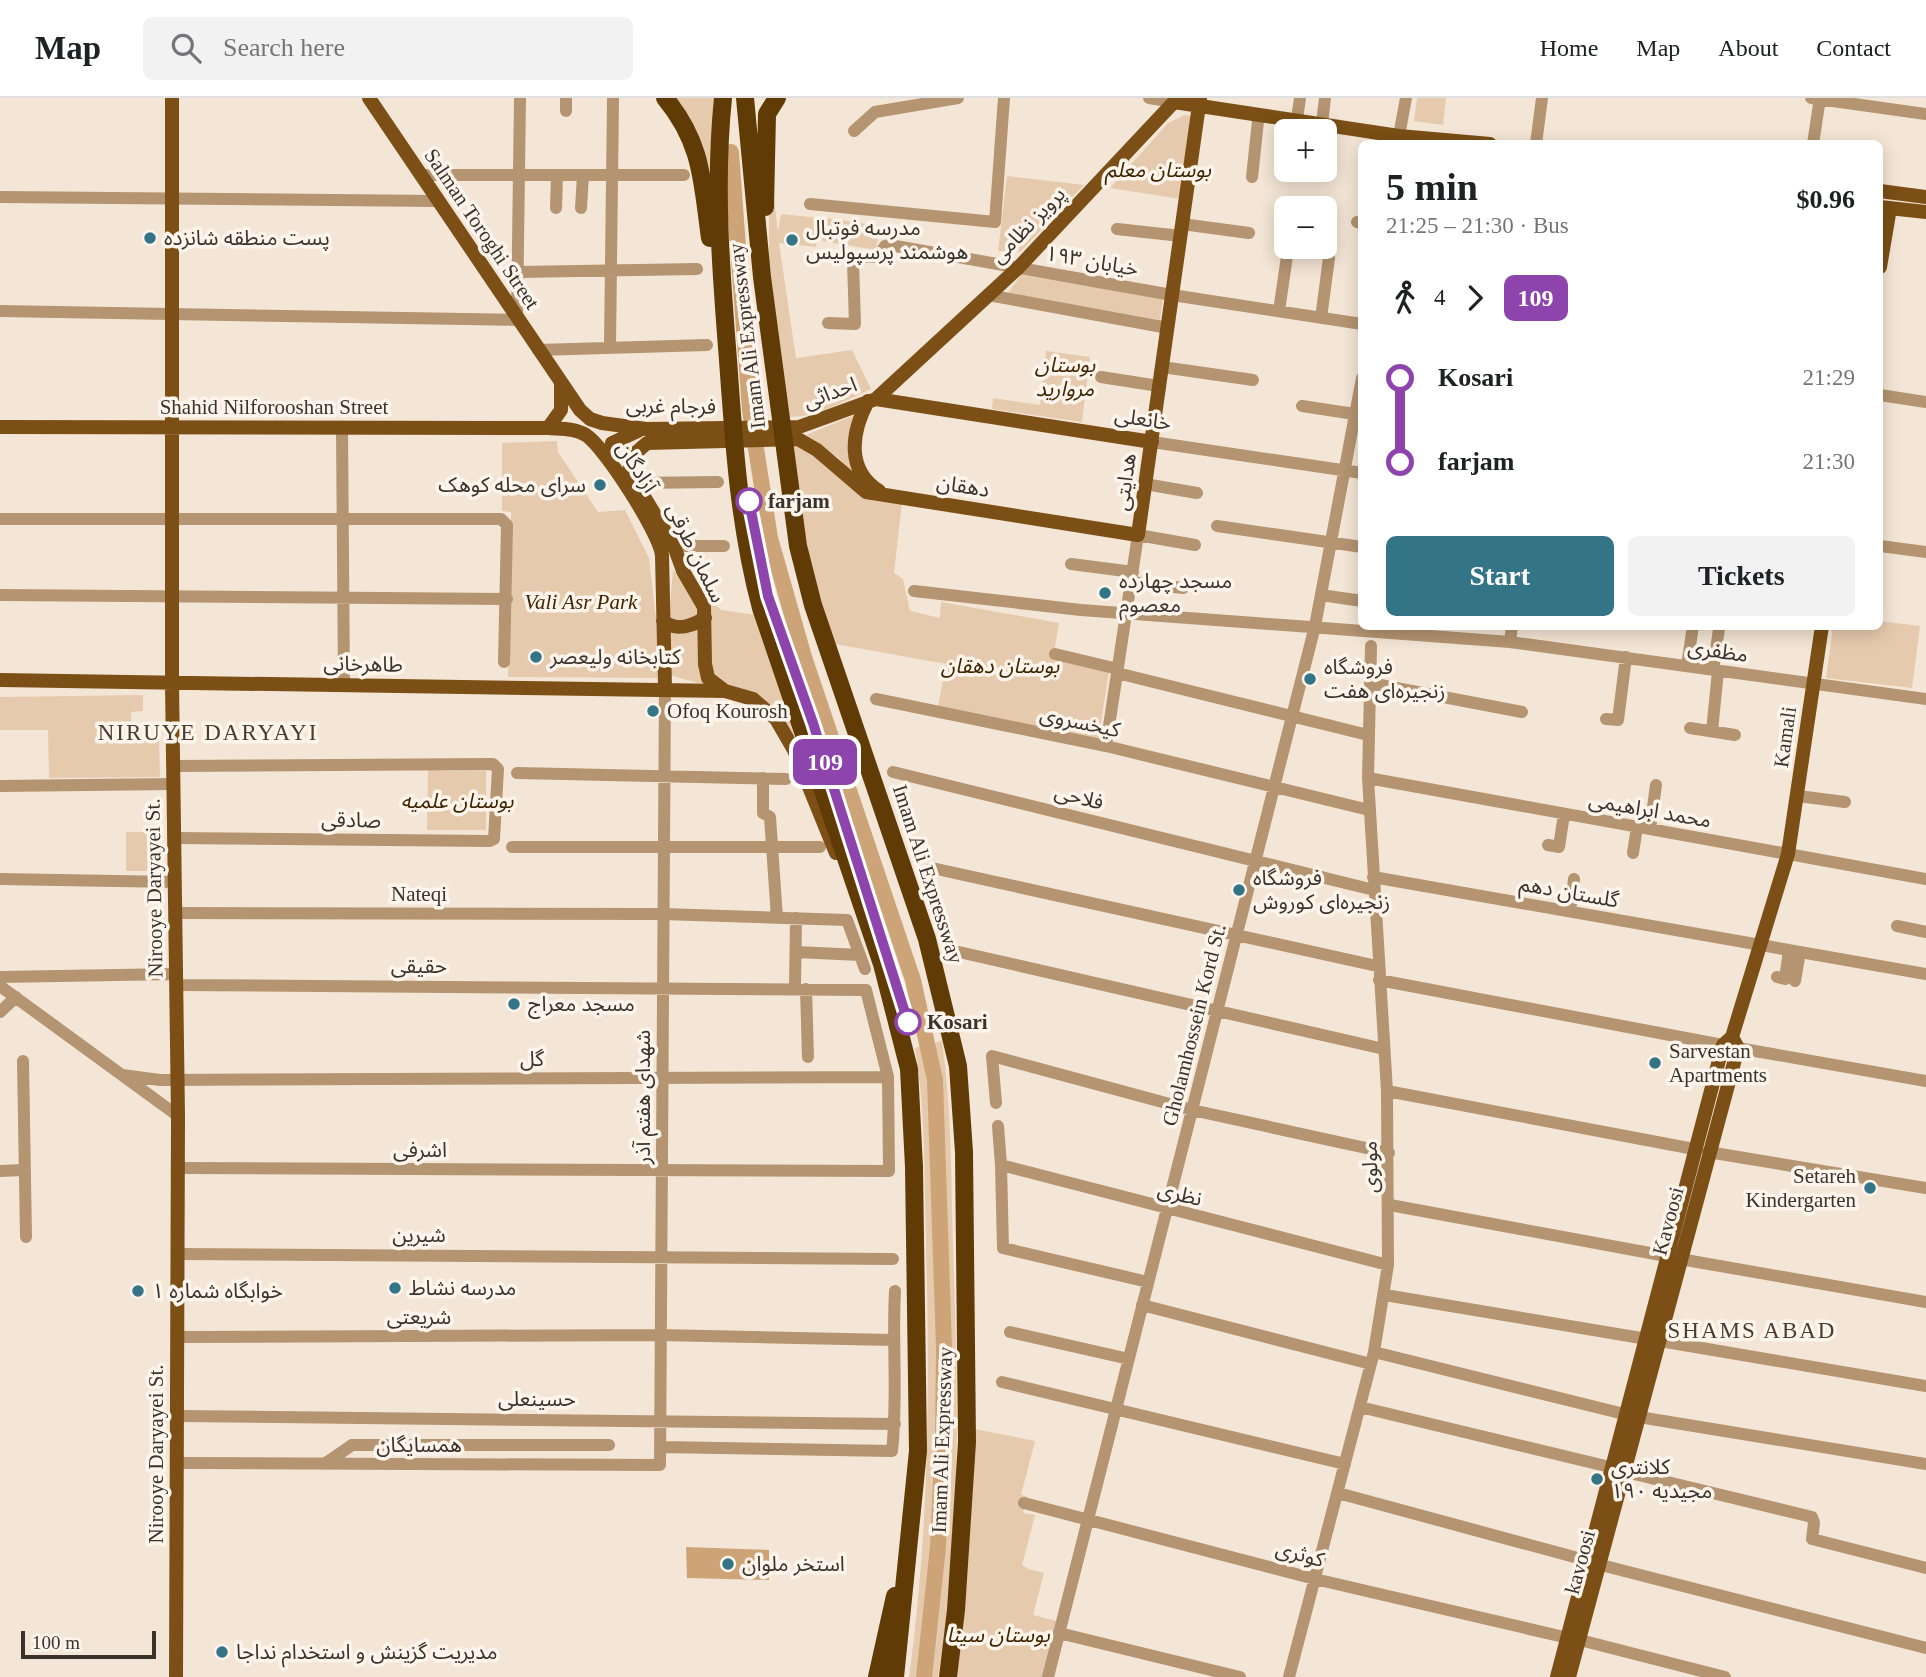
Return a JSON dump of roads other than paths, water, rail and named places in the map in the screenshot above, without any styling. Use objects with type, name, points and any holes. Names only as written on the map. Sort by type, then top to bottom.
[{"type":"highway","points":[[665,98],[688,129],[698,159],[725,318]]},
{"type":"highway","name":"Imam Ali Expressway","points":[[723,98],[718,141],[719,229],[737,483],[748,557],[761,608],[894,1005],[909,1069],[917,1331],[915,1490],[895,1677]]},
{"type":"highway","name":"Imam Ali Expressway","points":[[745,98],[762,277],[789,492],[804,574],[927,939],[958,1066],[964,1152],[967,1442],[956,1610],[947,1677]]},
{"type":"highway","points":[[762,277],[767,114],[777,98]]},
{"type":"highway","points":[[877,1677],[915,1490]]},
{"type":"main road","name":"Nirooye Daryayei St.","points":[[172,98],[172,683],[178,1116],[176,1677]]},
{"type":"main road","name":"Salman Toroghi Street","points":[[369,98],[561,383]]},
{"type":"main road","points":[[1174,102],[1200,102],[1292,119]]},
{"type":"main road","name":"پرویز نظامی","points":[[872,400],[1018,268],[1174,102]]},
{"type":"main road","name":"هدایتی","points":[[1138,535],[1200,102]]},
{"type":"main road","name":"هدایتی","points":[[1182,230],[1188,219],[1205,119],[1213,115],[1274,123]]},
{"type":"main road","name":"هدایتی","points":[[1337,131],[1393,140]]},
{"type":"main road","points":[[1883,191],[1926,197]]},
{"type":"main road","points":[[1883,248],[1885,208],[1923,212]]},
{"type":"main road","points":[[1886,230],[1897,218],[1923,212]]},
{"type":"main road","points":[[548,428],[561,410],[561,383]]},
{"type":"main road","name":"فرجام غربی","points":[[561,383],[590,419],[646,429],[715,434],[799,433]]},
{"type":"main road","points":[[872,400],[856,433],[855,464],[866,480],[887,496]]},
{"type":"main road","name":"احداثی","points":[[799,433],[872,400]]},
{"type":"main road","name":"خانعلی","points":[[872,400],[1152,442]]},
{"type":"main road","name":"Shahid Nilforooshan Street","points":[[0,427],[548,428]]},
{"type":"main road","name":"آزادگان","points":[[548,428],[583,433],[610,461],[659,540],[665,688]]},
{"type":"main road","points":[[610,461],[612,443],[620,437],[646,429]]},
{"type":"main road","name":"دهقان","points":[[799,433],[859,488],[887,496],[1138,535]]},
{"type":"main road","name":"فرجام غربی","points":[[635,483],[629,463],[639,447],[715,434]]},
{"type":"main road","name":"سلمان طرقی","points":[[635,483],[674,546],[683,571],[704,607],[706,673],[725,691]]},
{"type":"main road","points":[[663,621],[669,625],[685,627],[705,618]]},
{"type":"main road","name":"Kamali","points":[[1788,854],[1821,630]]},
{"type":"main road","name":"طاهرخانی","points":[[0,680],[725,691]]},
{"type":"main road","points":[[725,691],[761,705],[787,735],[866,920]]},
{"type":"main road","points":[[1701,1151],[1759,945],[1788,854]]},
{"type":"main road","name":"Kavoosi","points":[[1634,1416],[1701,1151]]},
{"type":"main road","name":"kavoosi","points":[[1569,1677],[1574,1639],[1634,1416]]},
{"type":"main road","points":[[1557,1677],[1574,1639]]},
{"type":"street","points":[[0,311],[518,319],[520,98]]},
{"type":"street","points":[[610,348],[613,98]]},
{"type":"street","points":[[854,131],[875,112],[958,98]]},
{"type":"street","points":[[810,204],[995,222],[1004,98]]},
{"type":"street","points":[[1149,98],[1174,102]]},
{"type":"street","points":[[1297,119],[1300,98]]},
{"type":"street","points":[[1322,119],[1325,98]]},
{"type":"street","points":[[1399,140],[1406,98]]},
{"type":"street","points":[[1537,140],[1542,98]]},
{"type":"street","points":[[1813,140],[1817,98],[1926,114]]},
{"type":"street","points":[[1252,177],[1258,121]]},
{"type":"street","points":[[421,175],[684,175]]},
{"type":"street","points":[[556,208],[557,175]]},
{"type":"street","points":[[581,208],[583,175]]},
{"type":"street","points":[[0,197],[438,201]]},
{"type":"street","points":[[1117,229],[1250,233]]},
{"type":"street","name":"خیابان ۱۹۳","points":[[828,323],[855,324],[853,262],[859,257],[878,257],[885,246],[1358,323]]},
{"type":"street","points":[[1279,311],[1287,259]]},
{"type":"street","points":[[1321,318],[1329,259]]},
{"type":"street","points":[[518,272],[697,269]]},
{"type":"street","points":[[989,295],[1168,328]]},
{"type":"street","points":[[538,350],[707,345]]},
{"type":"street","points":[[1162,368],[1253,380]]},
{"type":"street","points":[[1101,377],[1159,386]]},
{"type":"street","points":[[1883,395],[1926,402]]},
{"type":"street","points":[[1303,406],[1358,415]]},
{"type":"street","name":"Gholamhossein Kord St.","points":[[1048,1677],[1293,716],[1315,626],[1358,415]]},
{"type":"street","points":[[342,428],[344,685]]},
{"type":"street","name":"خانعلی","points":[[1152,442],[1358,473]]},
{"type":"street","points":[[635,483],[718,482]]},
{"type":"street","points":[[1145,484],[1197,493]]},
{"type":"street","points":[[0,519],[505,521],[507,598],[504,662]]},
{"type":"street","points":[[1217,526],[1358,546]]},
{"type":"street","points":[[1138,535],[1195,545]]},
{"type":"street","name":"هدایتی","points":[[1106,746],[1138,535]]},
{"type":"street","points":[[674,546],[723,546]]},
{"type":"street","points":[[1883,546],[1926,552]]},
{"type":"street","points":[[1071,564],[1183,589]]},
{"type":"street","name":"مظفری","points":[[914,591],[1081,610],[1358,630]]},
{"type":"street","points":[[0,595],[507,598]]},
{"type":"street","points":[[1321,595],[1358,600]]},
{"type":"street","name":"مظفری","points":[[1364,630],[1510,642],[1926,699]]},
{"type":"street","points":[[1510,642],[1512,630]]},
{"type":"street","points":[[1687,666],[1692,630]]},
{"type":"street","points":[[1712,731],[1719,630]]},
{"type":"street","name":"مولوی","points":[[1290,1677],[1373,1358],[1388,1265],[1390,1205],[1387,1091],[1368,778],[1371,646]]},
{"type":"street","points":[[1055,654],[1368,735]]},
{"type":"street","points":[[1606,719],[1618,720],[1626,657]]},
{"type":"street","points":[[1370,684],[1522,712]]},
{"type":"street","name":"شهدای هفتم آذر","points":[[660,1465],[665,688]]},
{"type":"street","name":"کیخسروی","points":[[876,699],[1106,746],[1273,789],[1369,810]]},
{"type":"street","points":[[1690,728],[1735,735]]},
{"type":"street","name":"صادقی","points":[[173,766],[497,766],[495,839],[490,841],[174,838]]},
{"type":"street","name":"فلاحی","points":[[893,772],[1255,861],[1374,884]]},
{"type":"street","points":[[517,773],[786,779]]},
{"type":"street","points":[[763,778],[763,813],[770,817],[774,848],[777,918]]},
{"type":"street","name":"محمد ابراهیمی","points":[[1368,778],[1926,879]]},
{"type":"street","points":[[0,786],[173,784]]},
{"type":"street","points":[[1650,829],[1656,785]]},
{"type":"street","points":[[1798,796],[1844,802]]},
{"type":"street","points":[[1548,845],[1559,848],[1564,814]]},
{"type":"street","points":[[1633,853],[1637,827]]},
{"type":"street","points":[[512,847],[820,847]]},
{"type":"street","points":[[932,867],[1237,933],[1378,973],[1926,1081]]},
{"type":"street","points":[[0,879],[175,882]]},
{"type":"street","points":[[1570,911],[1574,879]]},
{"type":"street","name":"گلستان دهم","points":[[1374,884],[1570,911],[1926,974]]},
{"type":"street","name":"Nateqi","points":[[175,913],[663,914],[847,920],[860,955]]},
{"type":"street","points":[[796,918],[796,952],[808,1057]]},
{"type":"street","points":[[1897,926],[1926,932]]},
{"type":"street","points":[[1777,978],[1785,979],[1795,951]]},
{"type":"street","points":[[1795,951],[1795,981]]},
{"type":"street","points":[[796,952],[860,955],[865,969]]},
{"type":"street","points":[[958,952],[1384,1049]]},
{"type":"street","name":"حقیقی","points":[[0,977],[866,990],[888,1077]]},
{"type":"street","points":[[0,986],[178,1116]]},
{"type":"street","points":[[0,1012],[16,997]]},
{"type":"street","points":[[996,1103],[992,1056],[1192,1110],[1389,1153]]},
{"type":"street","points":[[23,1061],[26,1237]]},
{"type":"street","name":"گل","points":[[122,1075],[177,1079],[888,1077]]},
{"type":"street","name":"اشرفی","points":[[178,1168],[889,1171],[888,1077]]},
{"type":"street","points":[[1387,1091],[1701,1151],[1926,1188]]},
{"type":"street","points":[[998,1126],[1001,1245],[1006,1249],[1148,1282]]},
{"type":"street","name":"نظری","points":[[1001,1166],[1388,1265]]},
{"type":"street","points":[[0,1171],[23,1170]]},
{"type":"street","points":[[1390,1205],[1926,1302]]},
{"type":"street","name":"شیرین","points":[[178,1254],[661,1255],[893,1259]]},
{"type":"street","points":[[660,1447],[892,1451],[895,1424],[895,1291]]},
{"type":"street","points":[[1385,1294],[1926,1386]]},
{"type":"street","points":[[1142,1306],[1634,1416],[1926,1464]]},
{"type":"street","points":[[1010,1332],[1129,1359]]},
{"type":"street","name":"شریعتی","points":[[178,1337],[660,1335],[893,1340]]},
{"type":"street","points":[[1002,1382],[1345,1464]]},
{"type":"street","points":[[1360,1407],[1812,1517],[1812,1539],[1926,1568]]},
{"type":"street","name":"حسینعلی","points":[[178,1416],[660,1419],[895,1424]]},
{"type":"street","points":[[325,1464],[352,1445],[609,1445]]},
{"type":"street","name":"همسایگان","points":[[178,1463],[660,1465]]},
{"type":"street","points":[[1338,1493],[1595,1563],[1926,1648]]},
{"type":"street","name":"کوثری","points":[[1024,1503],[1315,1578],[1725,1677]]},
{"type":"street","points":[[1059,1633],[1240,1677]]},
{"type":"waterway","points":[[731,152],[750,410],[770,538],[804,657],[913,980],[935,1080],[944,1348],[943,1439],[938,1547],[924,1677]]},
{"type":"place","name":"پست منطقه شانزده","points":[[150,238]]},
{"type":"place","name":"مدرسه فوتبال هوشمند پرسپولیس","points":[[792,240]]},
{"type":"place","name":"سرای محله کوهک","points":[[600,485]]},
{"type":"place","name":"farjam","points":[[749,501]]},
{"type":"place","name":"مسجد چهارده معصوم","points":[[1105,593]]},
{"type":"place","name":"کتابخانه ولیعصر","points":[[536,657]]},
{"type":"place","name":"فروشگاه زنجیره‌ای هفت","points":[[1310,679]]},
{"type":"place","name":"Ofoq Kourosh","points":[[653,711]]},
{"type":"place","name":"فروشگاه زنجیره‌ای کوروش","points":[[1239,890]]},
{"type":"place","name":"مسجد معراج","points":[[514,1004]]},
{"type":"place","name":"Kosari","points":[[908,1022]]},
{"type":"place","name":"Sarvestan Apartments","points":[[1655,1063]]},
{"type":"place","name":"Setareh Kindergarten","points":[[1870,1188]]},
{"type":"place","name":"مدرسه نشاط","points":[[395,1288]]},
{"type":"place","name":"خوابگاه شماره ۱","points":[[138,1291]]},
{"type":"place","name":"کلانتری ۱۹۰ مجیدیه","points":[[1597,1479]]},
{"type":"place","name":"استخر ملوان","points":[[728,1564]]},
{"type":"place","name":"مدیریت گزینش و استخدام نداجا","points":[[222,1652]]},
{"type":"district","name":"NIRUYE DARYAYI","points":[[208,732]]},
{"type":"district","name":"SHAMS ABAD","points":[[1752,1330]]},
{"type":"park label","name":"بوستان معلم","points":[[1158,170]]},
{"type":"park label","name":"بوستان مروارید","points":[[1065,377]]},
{"type":"park label","name":"Vali Asr Park","points":[[581,602]]},
{"type":"park label","name":"بوستان دهقان","points":[[1000,666]]},
{"type":"park label","name":"بوستان علمیه","points":[[457,801]]},
{"type":"park label","name":"بوستان سینا","points":[[998,1635]]}]
